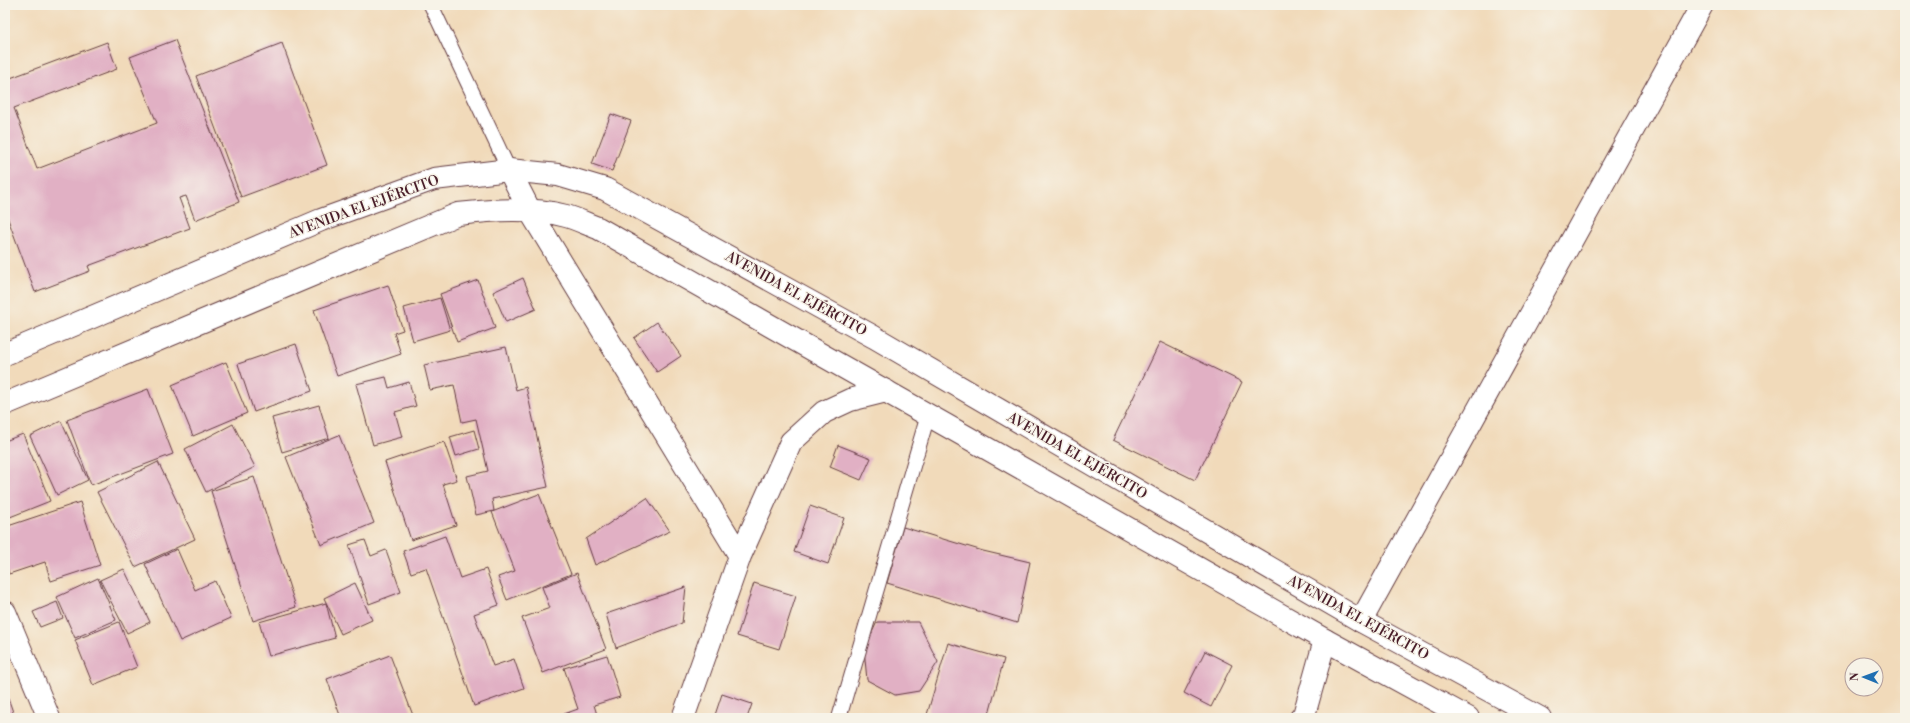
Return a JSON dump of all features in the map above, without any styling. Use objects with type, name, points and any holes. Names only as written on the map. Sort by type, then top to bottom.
[{"type":"street","points":[[1361,621],[1702,5]]},
{"type":"street","points":[[509,170],[530,211],[740,556]]},
{"type":"street","name":"AVENIDA EL EJÉRCITO","points":[[5,354],[321,220],[434,179],[509,170],[558,175],[605,189],[874,337],[1361,621],[1540,718]]},
{"type":"street","points":[[5,404],[458,214],[492,210],[530,211],[566,216],[598,228],[1325,640],[1468,718]]},
{"type":"street","points":[[683,718],[740,556],[791,442],[824,412],[850,400],[886,391]]},
{"type":"street","points":[[5,612],[49,718]]},
{"type":"street","points":[[1301,718],[1304,714],[1325,640]]},
{"type":"lane","points":[[431,5],[509,170]]},
{"type":"lane","points":[[839,718],[928,415]]},
{"type":"building","points":[[175,40],[239,202],[195,220],[186,196],[179,198],[190,228],[88,266],[90,271],[35,292],[5,211],[5,80],[107,42],[117,69],[14,108],[37,169],[157,123],[130,57]]},
{"type":"building","points":[[282,43],[327,165],[241,197],[196,76]]},
{"type":"building","points":[[611,114],[631,121],[612,171],[592,164]]},
{"type":"building","points":[[523,278],[536,309],[506,322],[493,292]]},
{"type":"building","points":[[478,280],[495,328],[457,342],[440,294]]},
{"type":"building","points":[[388,285],[403,330],[394,333],[401,354],[337,376],[314,310]]},
{"type":"building","points":[[440,298],[450,330],[413,341],[404,308]]},
{"type":"building","points":[[657,322],[681,356],[657,372],[634,338]]},
{"type":"building","points":[[1160,342],[1242,382],[1195,480],[1113,440]]},
{"type":"building","points":[[296,344],[312,391],[254,412],[238,364]]},
{"type":"building","points":[[506,347],[516,390],[526,387],[548,487],[492,499],[494,511],[476,515],[467,476],[488,471],[476,419],[462,422],[454,385],[430,390],[424,365]]},
{"type":"building","points":[[226,362],[247,413],[193,436],[172,385]]},
{"type":"building","points":[[386,377],[389,388],[409,382],[416,406],[395,412],[402,437],[373,445],[356,384]]},
{"type":"building","points":[[148,389],[173,454],[91,485],[67,420]]},
{"type":"building","points":[[319,405],[329,438],[282,452],[272,418]]},
{"type":"building","points":[[61,421],[88,480],[57,495],[30,436]]},
{"type":"building","points":[[233,424],[255,467],[206,492],[185,449]]},
{"type":"building","points":[[474,430],[479,449],[456,456],[450,437]]},
{"type":"building","points":[[23,434],[50,501],[5,519],[5,441]]},
{"type":"building","points":[[339,435],[374,523],[321,545],[286,457]]},
{"type":"building","points":[[444,442],[457,480],[443,484],[456,525],[411,540],[385,462]]},
{"type":"building","points":[[838,445],[871,458],[861,480],[830,467]]},
{"type":"building","points":[[158,462],[195,539],[135,567],[97,492]]},
{"type":"building","points":[[254,477],[296,607],[253,621],[211,491]]},
{"type":"building","points":[[539,494],[571,574],[507,600],[498,577],[515,571],[492,512]]},
{"type":"building","points":[[647,498],[670,531],[595,565],[586,539]]},
{"type":"building","points":[[80,502],[100,565],[51,581],[45,562],[9,574],[5,560],[5,527]]},
{"type":"building","points":[[810,506],[844,518],[828,564],[794,552]]},
{"type":"building","points":[[903,527],[983,551],[1030,562],[1017,623],[887,583]]},
{"type":"building","points":[[445,536],[460,578],[486,569],[499,605],[474,614],[493,666],[514,659],[524,688],[474,706],[426,568],[411,573],[403,551]]},
{"type":"building","points":[[365,540],[371,556],[386,550],[401,592],[369,604],[349,545]]},
{"type":"building","points":[[177,549],[195,590],[215,581],[231,618],[180,641],[145,564]]},
{"type":"building","points":[[124,569],[150,622],[127,633],[100,580]]},
{"type":"building","points":[[577,573],[606,649],[543,673],[522,618],[550,608],[542,587]]},
{"type":"building","points":[[98,578],[116,620],[75,638],[57,597]]},
{"type":"building","points":[[355,583],[372,620],[341,634],[324,598]]},
{"type":"building","points":[[754,583],[796,596],[779,649],[737,636]]},
{"type":"building","points":[[686,587],[682,623],[616,648],[606,614]]},
{"type":"building","points":[[57,602],[63,618],[40,627],[33,612]]},
{"type":"building","points":[[326,603],[335,638],[269,656],[259,622]]},
{"type":"building","points":[[119,622],[137,667],[93,685],[75,640]]},
{"type":"building","points":[[877,622],[918,622],[938,662],[919,691],[895,695],[867,680],[864,649]]},
{"type":"building","points":[[948,643],[1004,659],[988,718],[926,718]]},
{"type":"building","points":[[1205,651],[1232,665],[1211,707],[1184,693]]},
{"type":"building","points":[[390,655],[414,718],[341,718],[327,679]]},
{"type":"building","points":[[607,655],[620,697],[594,705],[598,718],[553,718],[578,709],[564,668]]},
{"type":"building","points":[[5,689],[15,718],[5,718]]},
{"type":"building","points":[[722,694],[752,704],[747,718],[714,718]]}]
